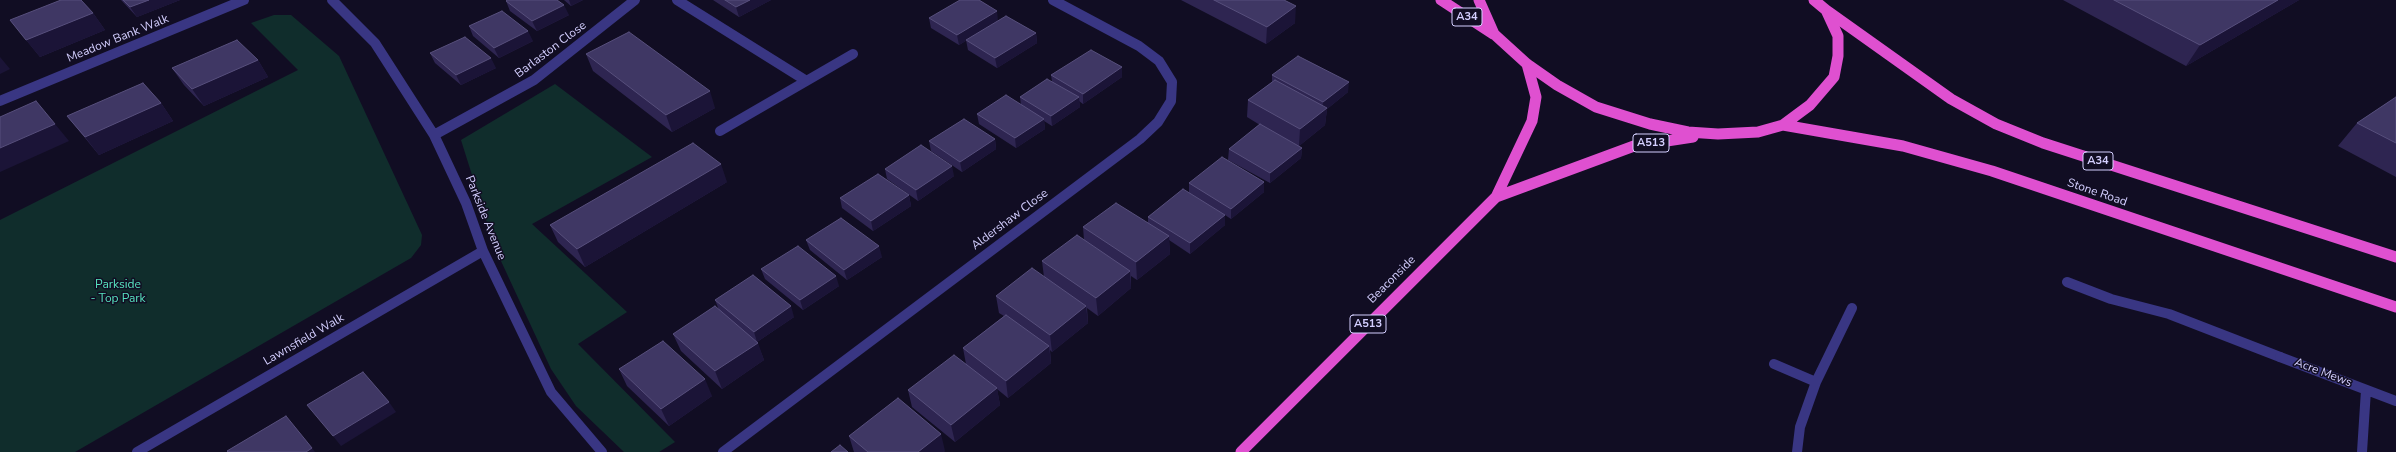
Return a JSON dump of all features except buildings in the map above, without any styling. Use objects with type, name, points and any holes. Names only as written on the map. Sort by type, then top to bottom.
[{"type":"highway","name":"A34","points":[[1441,0],[1494,34]]},
{"type":"highway","points":[[1478,0],[1494,34],[1527,64],[1557,85],[1596,107],[1650,124],[1688,132],[1718,134],[1758,132],[1783,126],[1810,105],[1834,77],[1838,36],[1826,10],[1814,0]]},
{"type":"highway","name":"A34","points":[[1826,10],[1951,99],[1996,124],[2043,143],[2396,257]]},
{"type":"highway","name":"Beaconside","points":[[1241,452],[1496,197],[1532,121],[1536,97],[1527,64]]},
{"type":"highway","name":"Stone Road","points":[[1783,126],[1903,146],[1992,171],[2396,307]]},
{"type":"highway","name":"Beaconside","points":[[1496,197],[1587,162],[1634,146],[1670,139],[1718,134]]},
{"type":"street","name":"Meadow Bank Walk","points":[[0,101],[244,0]]},
{"type":"street","name":"Parkside Avenue","points":[[332,0],[375,43],[434,135],[466,203],[483,251],[551,392],[602,452]]},
{"type":"street","name":"Barlaston Close","points":[[434,135],[534,80],[635,0]]},
{"type":"street","points":[[677,0],[805,80]]},
{"type":"street","name":"Aldershaw Close","points":[[724,452],[1134,144],[1158,122],[1171,101],[1172,82],[1159,61],[1139,46],[1053,0]]},
{"type":"street","points":[[720,131],[805,80],[853,54]]},
{"type":"street","name":"Lawnsfield Walk","points":[[137,452],[483,251]]},
{"type":"street","name":"Acre Mews","points":[[2067,282],[2111,299],[2169,314],[2396,401]]},
{"type":"street","points":[[1797,452],[1800,427],[1816,382],[1852,308]]},
{"type":"street","points":[[1774,364],[1816,382]]},
{"type":"street","name":"Acre Mews","points":[[2362,452],[2366,390]]},
{"type":"green space","name":"Parkside - Top Park","points":[[274,15],[291,15],[339,56],[422,235],[421,245],[411,258],[75,452],[0,452],[0,220],[298,70],[251,23]]},
{"type":"green space","points":[[555,84],[652,157],[532,224],[627,312],[578,344],[675,442],[659,452],[624,452],[576,406],[551,369],[495,248],[461,140]]}]
